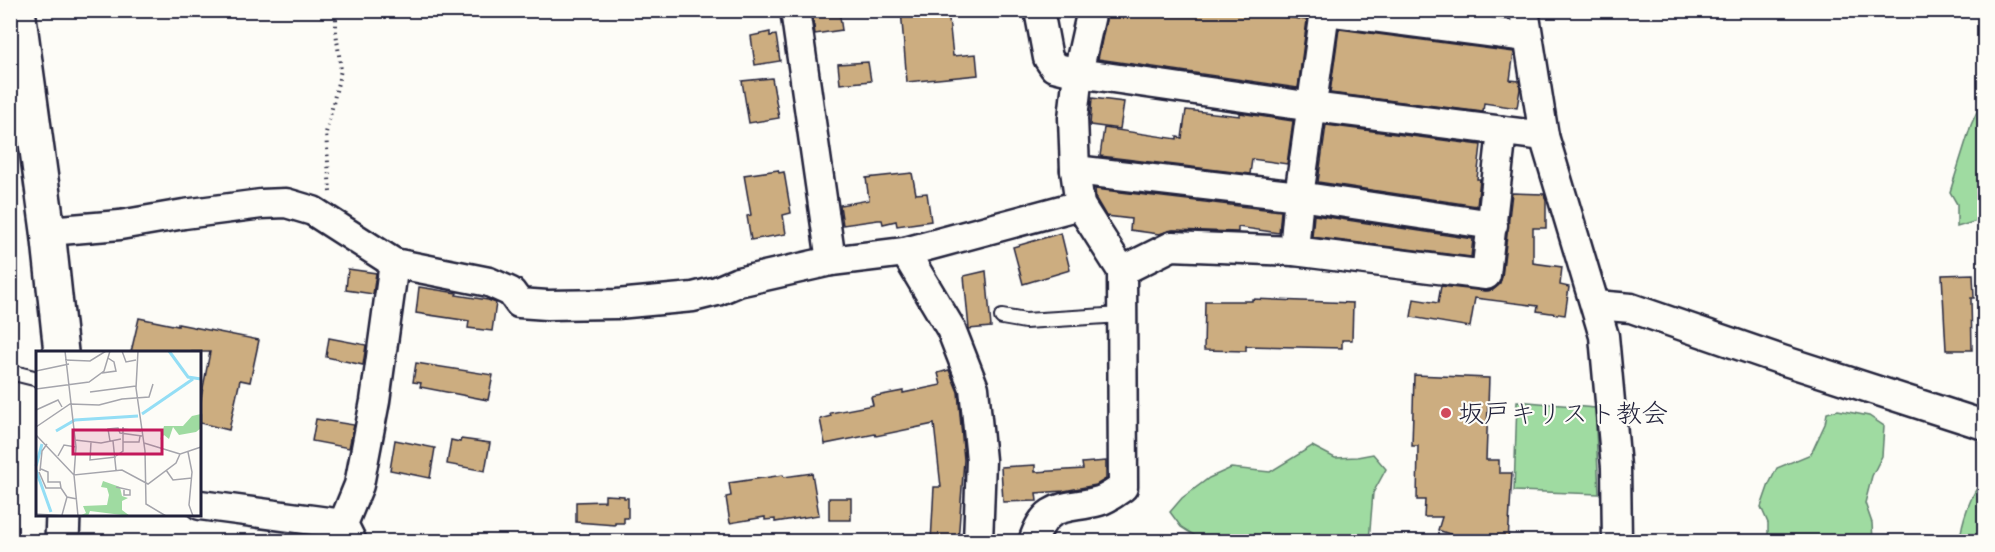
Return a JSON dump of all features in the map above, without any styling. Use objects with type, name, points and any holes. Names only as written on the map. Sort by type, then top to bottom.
[{"type":"street","points":[[18,10],[48,231],[61,351]]},
{"type":"street","points":[[795,10],[831,261]]},
{"type":"street","points":[[1039,10],[1048,58],[1054,68],[1313,107],[1544,136]]},
{"type":"street","points":[[1033,542],[1038,525],[1057,508],[1102,501],[1123,487],[1122,271],[1080,205],[1075,170],[1073,118],[1078,73],[1092,10]]},
{"type":"street","points":[[1294,251],[1299,196],[1313,107],[1322,11],[1526,24],[1544,136],[1604,336],[1616,467],[1617,542]]},
{"type":"street","points":[[1122,271],[1172,246],[1294,251],[1486,274],[1502,131]]},
{"type":"street","points":[[1075,170],[1299,196],[1493,225]]},
{"type":"street","points":[[48,231],[120,225],[206,211],[286,203],[313,211],[394,263],[489,282],[511,292],[519,303],[618,304],[693,297],[717,291],[738,282],[831,261],[905,252],[1080,205]]},
{"type":"street","points":[[905,252],[951,329],[974,388],[981,460],[978,542]]},
{"type":"street","points":[[201,505],[347,533],[359,485],[375,400],[394,263]]},
{"type":"street","points":[[1596,305],[1631,308],[1782,360],[1984,425]]},
{"type":"street","points":[[62,542],[63,516]]},
{"type":"lane","points":[[1002,317],[1025,321],[1122,315]]},
{"type":"lane","points":[[10,372],[36,378]]},
{"type":"path","points":[[331,223],[326,133],[341,70],[336,32],[336,10]]},
{"type":"green space","points":[[1984,96],[1984,219],[1957,227],[1957,204],[1950,192],[1971,125]]},
{"type":"green space","points":[[1517,401],[1595,408],[1599,494],[1514,491]]},
{"type":"green space","points":[[1838,410],[1869,416],[1884,426],[1882,456],[1872,476],[1865,503],[1872,523],[1873,541],[1768,541],[1768,523],[1761,507],[1777,468],[1811,454],[1825,424],[1827,413]]},
{"type":"green space","points":[[1312,446],[1335,458],[1373,454],[1386,469],[1373,493],[1369,541],[1203,541],[1181,527],[1170,512],[1182,498],[1209,478],[1231,468],[1270,472]]},
{"type":"green space","points":[[1984,480],[1984,541],[1960,541],[1968,508],[1979,485]]},
{"type":"building","points":[[812,10],[839,10],[842,30],[815,34]]},
{"type":"building","points":[[901,10],[948,10],[953,56],[976,54],[978,75],[907,82]]},
{"type":"building","points":[[1108,10],[1236,10],[1307,20],[1298,88],[1098,59]]},
{"type":"building","points":[[1339,29],[1514,52],[1510,80],[1519,81],[1517,108],[1484,103],[1483,112],[1330,93]]},
{"type":"building","points":[[770,32],[770,36],[776,35],[780,61],[755,65],[751,36]]},
{"type":"building","points":[[868,62],[871,81],[840,84],[838,64]]},
{"type":"building","points":[[772,78],[779,118],[749,123],[742,81]]},
{"type":"building","points":[[1092,98],[1124,102],[1120,129],[1090,125]]},
{"type":"building","points":[[1186,110],[1240,116],[1240,113],[1293,121],[1287,164],[1252,159],[1250,174],[1100,156],[1104,128],[1182,138]]},
{"type":"building","points":[[1326,125],[1481,145],[1477,206],[1318,182]]},
{"type":"building","points":[[778,170],[779,173],[784,172],[791,213],[783,215],[786,234],[751,240],[747,216],[751,215],[744,175]]},
{"type":"building","points":[[912,173],[916,194],[927,193],[931,221],[897,226],[896,221],[883,224],[882,220],[843,225],[840,205],[869,200],[866,178]]},
{"type":"building","points":[[1095,189],[1281,211],[1279,233],[1238,227],[1238,232],[1173,230],[1159,234],[1130,230],[1131,219],[1106,216],[1096,199]]},
{"type":"building","points":[[1512,193],[1544,194],[1546,228],[1533,228],[1533,263],[1562,267],[1560,285],[1569,287],[1565,315],[1537,311],[1538,306],[1475,298],[1470,327],[1411,317],[1414,299],[1438,303],[1441,286],[1485,291],[1493,290],[1499,285],[1502,277]]},
{"type":"building","points":[[1314,215],[1473,239],[1471,257],[1312,237]]},
{"type":"building","points":[[1061,233],[1070,270],[1023,284],[1013,247]]},
{"type":"building","points":[[348,269],[376,273],[373,294],[346,290]]},
{"type":"building","points":[[986,271],[991,327],[969,329],[964,276]]},
{"type":"building","points":[[1973,274],[1972,350],[1946,350],[1942,275]]},
{"type":"building","points":[[419,287],[457,293],[456,295],[496,303],[492,331],[468,328],[469,321],[416,313]]},
{"type":"building","points":[[1252,299],[1353,303],[1352,340],[1342,340],[1342,348],[1246,346],[1246,351],[1204,350],[1205,301],[1252,301]]},
{"type":"building","points":[[139,318],[259,340],[250,382],[240,380],[229,430],[201,423],[201,398],[210,352],[131,351]]},
{"type":"building","points":[[329,338],[366,345],[363,365],[326,357]]},
{"type":"building","points":[[416,363],[493,375],[488,400],[420,387],[421,383],[413,382]]},
{"type":"building","points":[[949,370],[958,392],[964,460],[958,542],[931,542],[934,487],[941,487],[934,424],[825,444],[820,419],[831,416],[830,413],[873,405],[871,397],[941,385],[938,373]]},
{"type":"building","points":[[1414,375],[1489,378],[1486,460],[1499,460],[1499,473],[1512,473],[1508,542],[1472,542],[1438,530],[1442,517],[1424,517],[1425,500],[1417,500],[1418,446],[1412,446]]},
{"type":"building","points":[[316,419],[354,425],[349,448],[312,441]]},
{"type":"building","points":[[461,439],[490,443],[485,471],[447,464],[451,440],[460,442]]},
{"type":"building","points":[[395,440],[435,448],[430,478],[390,470]]},
{"type":"building","points":[[1106,461],[1106,479],[1096,485],[1036,493],[1037,501],[1003,502],[1001,467],[1035,465],[1035,472],[1083,469],[1082,463]]},
{"type":"building","points":[[812,473],[819,515],[775,522],[775,519],[765,520],[765,517],[730,523],[726,497],[731,496],[729,483]]},
{"type":"building","points":[[605,495],[628,498],[628,518],[624,518],[624,523],[615,523],[615,525],[576,522],[576,502],[605,501]]},
{"type":"building","points":[[829,498],[851,498],[851,520],[829,520]]},
{"type":"place","name":"坂戸キリスト教会","points":[[1446,413]]}]
